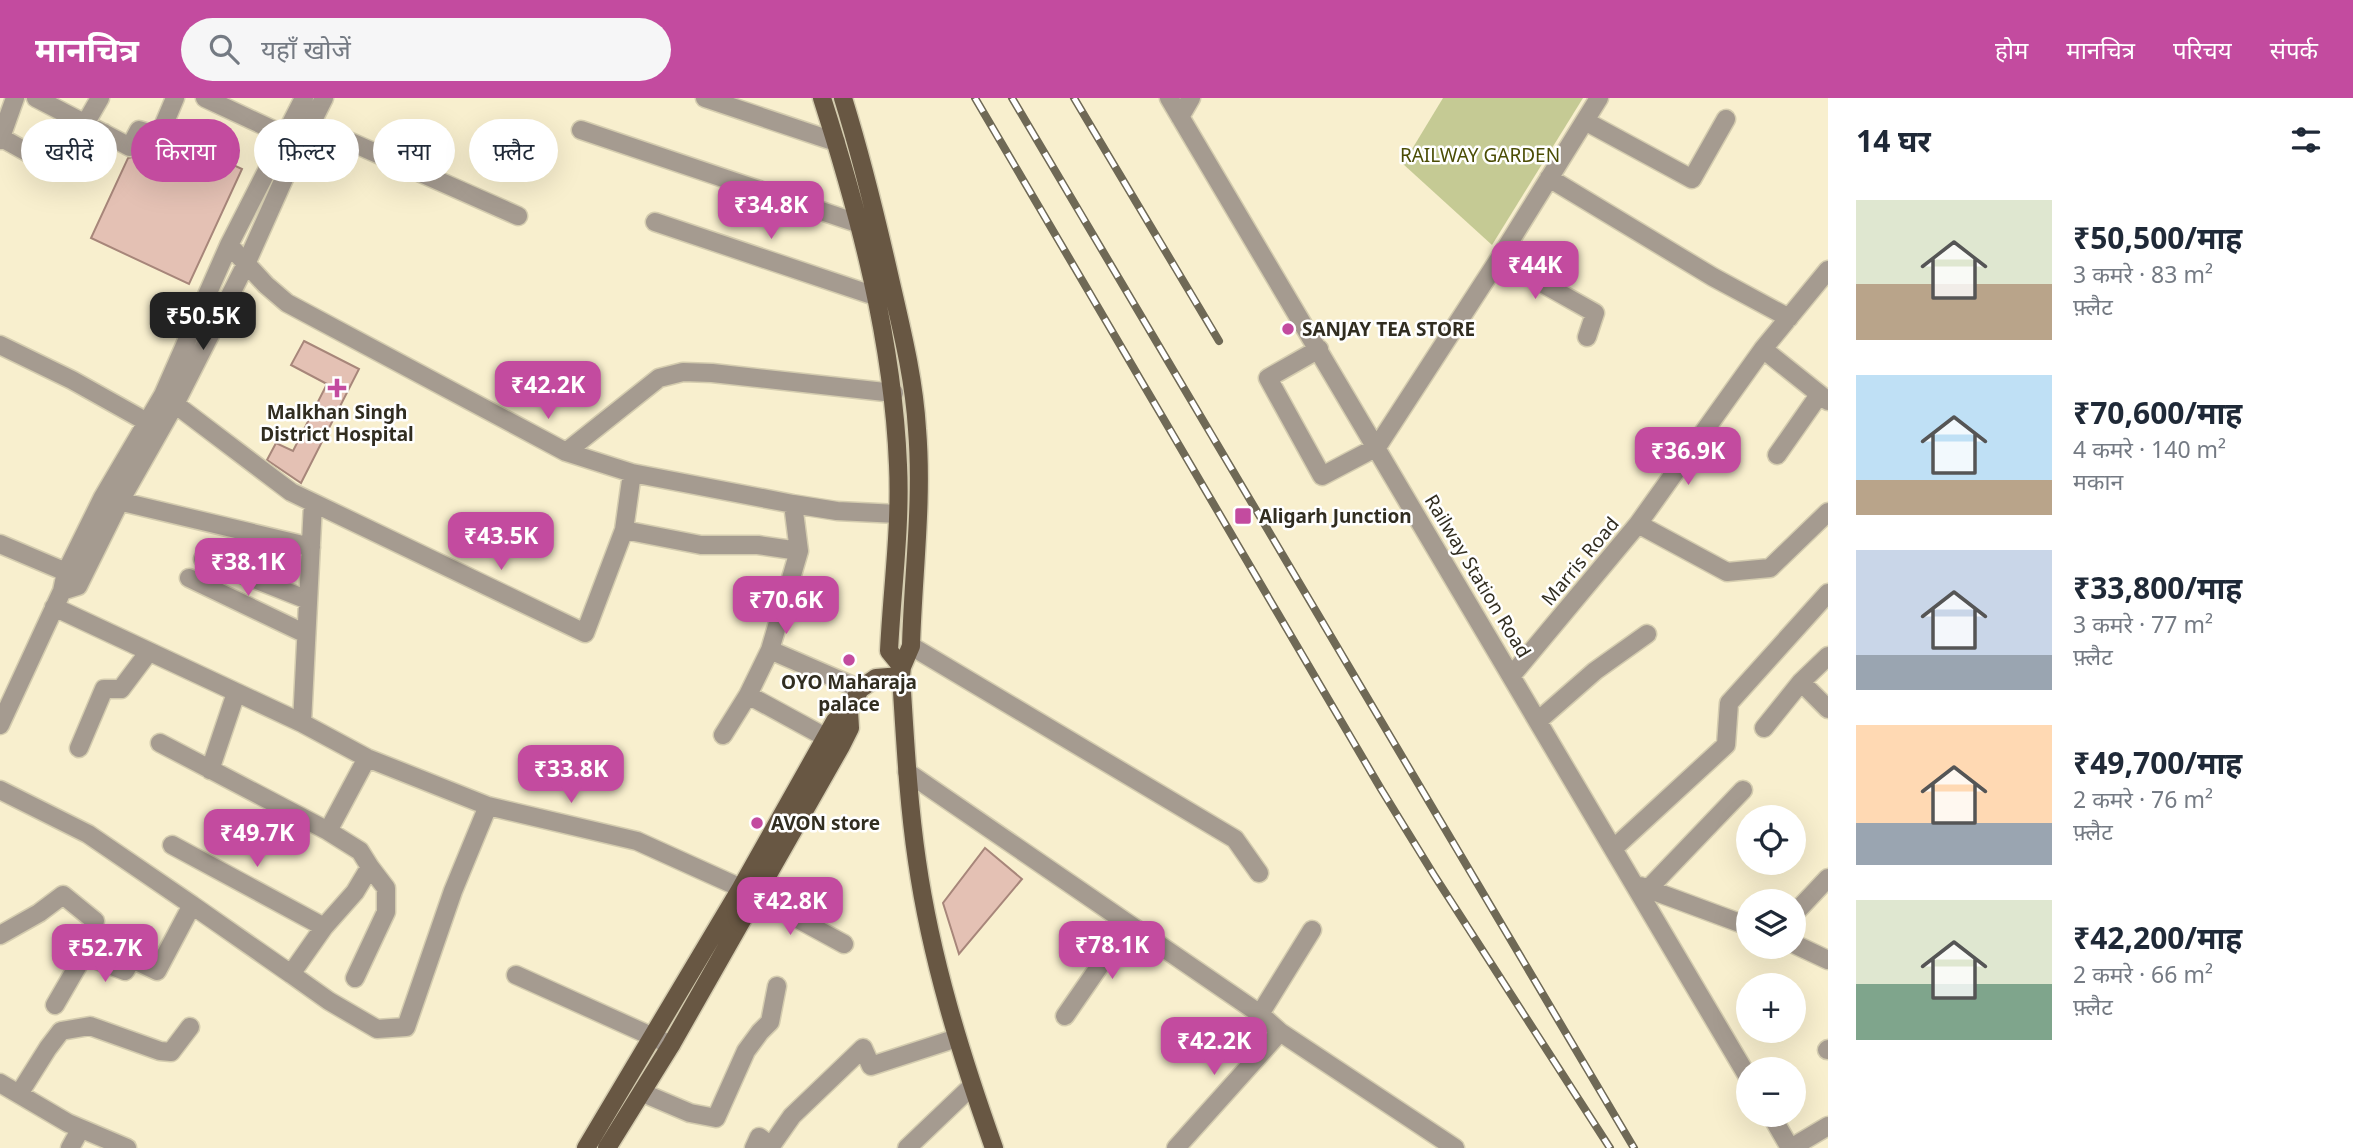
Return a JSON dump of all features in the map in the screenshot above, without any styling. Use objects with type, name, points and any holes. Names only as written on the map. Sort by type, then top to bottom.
[{"type":"main road","points":[[822,98],[860,224],[894,393],[898,514],[889,651],[901,671]]},
{"type":"main road","points":[[843,98],[878,227],[913,388],[919,465],[911,646],[901,671],[907,772],[917,861],[928,920],[957,1038],[995,1148]]},
{"type":"main road","points":[[807,789],[835,721],[849,711],[860,689],[876,678],[901,671]]},
{"type":"main road","points":[[607,1148],[671,1045],[748,892],[807,789],[850,727],[849,711]]},
{"type":"main road","points":[[586,1148],[653,1035],[748,892]]},
{"type":"street","points":[[15,98],[0,138],[21,149]]},
{"type":"street","points":[[37,98],[76,119]]},
{"type":"street","points":[[88,119],[100,98]]},
{"type":"street","points":[[117,140],[130,147],[139,130],[159,136],[176,98]]},
{"type":"street","points":[[205,98],[254,121]]},
{"type":"street","points":[[302,119],[304,98]]},
{"type":"street","points":[[303,119],[324,98]]},
{"type":"street","points":[[705,98],[836,142]]},
{"type":"street","name":"Railway Station Road","points":[[1170,98],[1613,849],[1641,886],[1737,1057]]},
{"type":"street","points":[[1180,117],[1191,98]]},
{"type":"street","points":[[1319,349],[1268,378],[1322,475],[1377,447],[1599,98]]},
{"type":"street","points":[[1585,121],[1692,179],[1726,119]]},
{"type":"street","points":[[580,130],[860,224]]},
{"type":"street","points":[[359,145],[518,216]]},
{"type":"street","points":[[1549,178],[1713,277],[1788,318]]},
{"type":"street","points":[[58,599],[78,586],[112,499],[147,422],[169,400],[229,245],[260,182]]},
{"type":"street","points":[[0,725],[58,599],[66,572],[112,499],[246,264],[278,182]]},
{"type":"street","points":[[655,222],[875,296]]},
{"type":"street","points":[[229,245],[266,285],[287,303],[566,452],[632,473],[837,511],[898,514]]},
{"type":"street","points":[[1499,259],[1595,313],[1587,337]]},
{"type":"street","name":"Marris Road","points":[[1512,675],[1638,524],[1763,349],[1828,270]]},
{"type":"street","points":[[0,345],[72,380],[147,422]]},
{"type":"street","points":[[1763,349],[1823,398],[1777,455]]},
{"type":"street","points":[[566,452],[659,378],[683,372],[894,393]]},
{"type":"street","points":[[169,400],[291,492],[585,633],[624,530],[632,473]]},
{"type":"street","points":[[112,499],[310,547]]},
{"type":"street","points":[[302,723],[313,503]]},
{"type":"street","points":[[723,735],[748,695],[770,650],[799,551],[793,503]]},
{"type":"street","points":[[1638,524],[1727,572],[1770,568],[1828,512]]},
{"type":"street","points":[[624,530],[701,545],[758,545],[799,551]]},
{"type":"street","points":[[0,544],[66,572]]},
{"type":"street","points":[[203,559],[308,600]]},
{"type":"street","points":[[189,578],[306,634]]},
{"type":"street","points":[[1613,849],[1726,745],[1729,703],[1828,593]]},
{"type":"street","points":[[58,599],[148,653],[302,723],[367,758],[488,806],[637,841],[748,892],[844,944]]},
{"type":"street","points":[[1539,720],[1595,671],[1647,634]]},
{"type":"street","points":[[911,646],[1235,839],[1259,873]]},
{"type":"street","points":[[770,650],[860,689]]},
{"type":"street","points":[[79,748],[104,689],[121,689],[148,653]]},
{"type":"street","points":[[1764,727],[1801,682],[1828,656]]},
{"type":"street","points":[[1801,682],[1828,709]]},
{"type":"street","points":[[210,770],[236,693]]},
{"type":"street","points":[[748,695],[827,738]]},
{"type":"street","points":[[160,743],[328,831],[360,851],[386,888],[386,912],[355,978]]},
{"type":"street","points":[[328,831],[367,758]]},
{"type":"street","points":[[907,772],[1260,1014],[1280,1032],[1455,1148]]},
{"type":"street","points":[[0,790],[88,834],[329,1001],[377,1029],[406,1027],[453,891],[488,806]]},
{"type":"street","points":[[1736,922],[1641,886],[1743,790]]},
{"type":"street","points":[[172,845],[324,927]]},
{"type":"street","points":[[291,974],[324,927],[355,892],[370,867]]},
{"type":"street","points":[[1806,903],[1825,886]]},
{"type":"street","points":[[0,935],[39,913],[63,895],[95,921]]},
{"type":"street","points":[[55,1005],[84,956],[125,971],[132,959],[157,971],[192,905]]},
{"type":"street","points":[[1065,1016],[1128,925]]},
{"type":"street","points":[[1260,1014],[1312,930]]},
{"type":"street","points":[[1806,950],[1828,960]]},
{"type":"street","points":[[516,975],[671,1045]]},
{"type":"street","points":[[643,1093],[690,1113],[716,1118],[746,1051],[770,1022],[777,986]]},
{"type":"street","points":[[19,1094],[61,1031],[90,1026],[160,1051],[172,1052],[190,1027]]},
{"type":"street","points":[[1176,1148],[1280,1032]]},
{"type":"street","points":[[754,1148],[759,1137],[771,1146],[792,1116],[863,1048],[871,1066],[957,1038]]},
{"type":"street","points":[[0,1083],[80,1129],[127,1148]]},
{"type":"street","points":[[907,1148],[972,1086]]},
{"type":"street","points":[[1778,1127],[1791,1148],[1828,1126]]},
{"type":"street","points":[[70,1148],[80,1129]]},
{"type":"green space","name":"RAILWAY GARDEN","points":[[1443,98],[1583,98],[1492,245],[1403,164]]},
{"type":"building","points":[[131,157],[131,182],[236,182],[189,284],[91,238],[128,158]]},
{"type":"building","points":[[304,341],[359,369],[301,483],[267,460],[276,443],[293,451],[327,384],[291,365]]},
{"type":"building","points":[[985,848],[1022,879],[959,954],[943,903]]},
{"type":"railway","points":[[975,98],[1381,789],[1610,1148]]},
{"type":"railway","points":[[1012,98],[1634,1148]]},
{"type":"railway","points":[[1074,98],[1219,341]]},
{"type":"place","name":"SANJAY TEA STORE","points":[[1288,329]]},
{"type":"place","name":"Malkhan Singh District Hospital","points":[[337,388]]},
{"type":"place","name":"Aligarh Junction","points":[[1243,516]]},
{"type":"place","name":"OYO Maharaja palace","points":[[849,660]]},
{"type":"place","name":"AVON store","points":[[757,823]]}]
